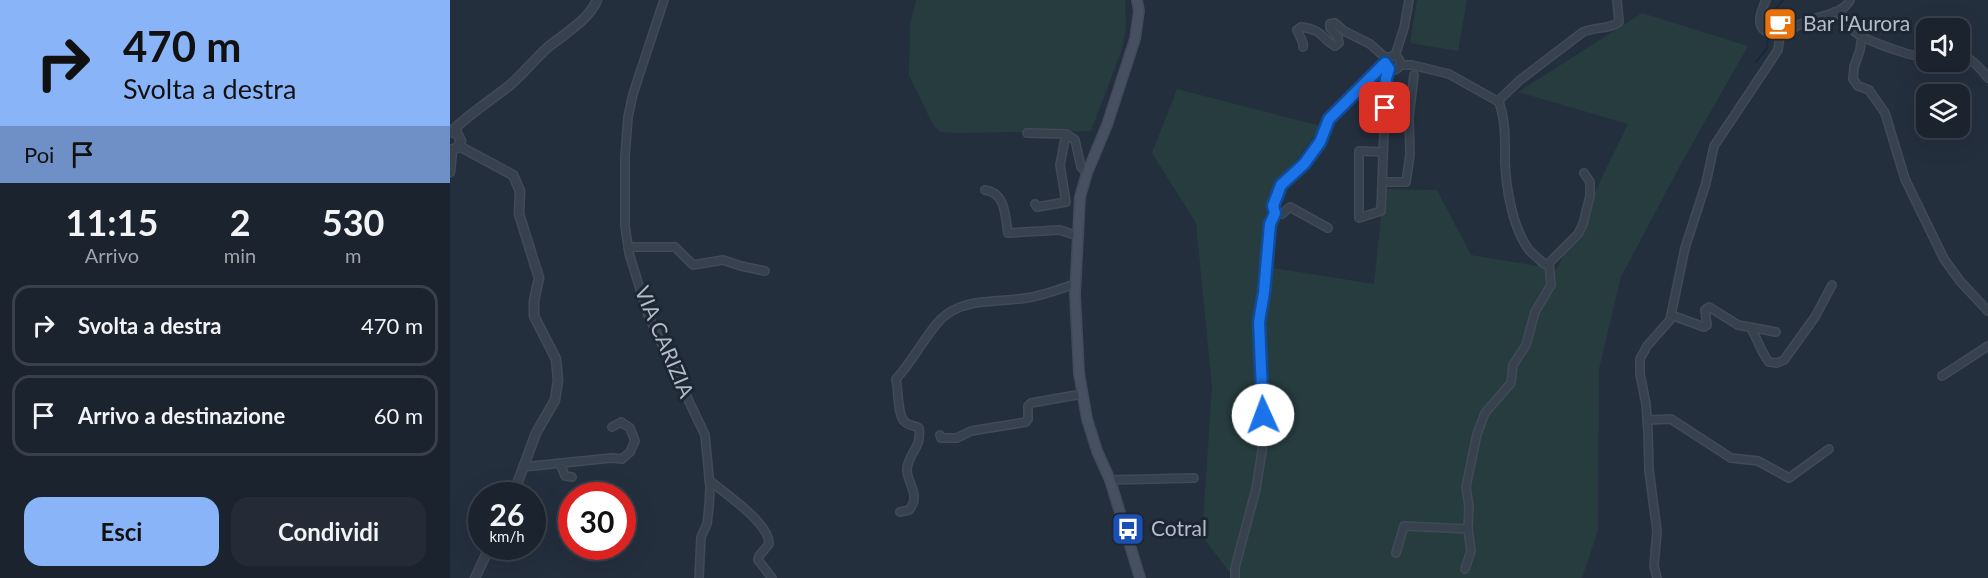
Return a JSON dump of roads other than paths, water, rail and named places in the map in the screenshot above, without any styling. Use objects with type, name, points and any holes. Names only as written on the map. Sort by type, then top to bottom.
[{"type":"main road","points":[[1137,0],[1135,39],[1107,125],[1087,173],[1080,197],[1075,284],[1076,333],[1082,394],[1093,442],[1110,480],[1140,578]]},
{"type":"street","points":[[451,132],[466,117],[510,85],[546,50],[573,28],[594,7],[597,0]]},
{"type":"street","name":"VIA CARIZIA","points":[[664,0],[633,94],[628,117],[625,168],[626,226],[628,247],[648,315],[705,435],[710,507],[701,537],[699,578]]},
{"type":"street","points":[[1235,578],[1235,568],[1256,489],[1264,438],[1259,322],[1270,224],[1275,213],[1273,206],[1281,185],[1304,164],[1320,142],[1329,119],[1395,56],[1404,28],[1409,0]]},
{"type":"street","points":[[1498,100],[1520,80],[1583,32],[1594,27],[1614,26],[1618,22],[1617,0]]},
{"type":"street","points":[[1766,0],[1760,16],[1760,25],[1763,31],[1776,35],[1807,21],[1841,10],[1850,0]]},
{"type":"street","points":[[1834,12],[1849,19],[1853,30],[1862,36],[1908,55],[1916,56]]},
{"type":"street","points":[[1303,47],[1297,30],[1301,27],[1322,33],[1335,46],[1339,43],[1338,37],[1330,28],[1330,24],[1335,23],[1344,31],[1370,44],[1395,70],[1400,65],[1412,65],[1449,74],[1498,100],[1503,115],[1506,181],[1512,210],[1530,250],[1544,264],[1549,263],[1578,234],[1583,224],[1590,196],[1590,182],[1584,173]]},
{"type":"street","points":[[1657,578],[1654,566],[1657,531],[1649,470],[1647,420],[1640,359],[1647,346],[1670,320],[1685,248],[1706,183],[1714,146],[1778,50],[1776,35]]},
{"type":"street","points":[[1862,36],[1853,79],[1858,86],[1869,90],[1885,113],[1905,179],[1944,259],[1960,281],[1988,311]]},
{"type":"street","points":[[1395,56],[1400,60],[1400,65]]},
{"type":"street","points":[[1970,58],[1988,78]]},
{"type":"street","points":[[1383,152],[1359,151],[1359,218],[1381,211],[1387,64]]},
{"type":"street","points":[[1382,182],[1406,182],[1410,155],[1409,117],[1414,75]]},
{"type":"street","points":[[1386,91],[1412,92]]},
{"type":"street","points":[[450,172],[454,149],[460,138],[457,133],[451,132]]},
{"type":"street","points":[[1027,133],[1066,134],[1075,140],[1081,167],[1087,173]]},
{"type":"street","points":[[1035,204],[1038,207],[1066,202],[1060,165],[1066,134]]},
{"type":"street","points":[[454,149],[513,176],[520,191],[519,214],[538,278],[534,316],[556,359],[558,380],[555,400],[536,434],[518,482]]},
{"type":"street","points":[[985,190],[994,192],[1001,200],[1008,233],[1060,230],[1078,236]]},
{"type":"street","points":[[1275,213],[1282,214],[1290,207],[1328,228]]},
{"type":"street","points":[[628,247],[675,247],[693,265],[723,260],[765,271]]},
{"type":"street","points":[[1465,569],[1470,551],[1469,506],[1466,487],[1477,434],[1485,413],[1511,383],[1513,365],[1526,345],[1534,312],[1551,285],[1549,263]]},
{"type":"street","points":[[900,512],[909,510],[913,504],[913,487],[907,469],[920,438],[918,427],[904,421],[900,413],[897,379],[918,349],[941,320],[958,308],[975,302],[1027,298],[1075,284]]},
{"type":"street","points":[[1750,327],[1758,338],[1761,352],[1768,362],[1777,363],[1784,360],[1815,317],[1832,285]]},
{"type":"street","points":[[1671,315],[1704,327],[1707,325],[1705,310],[1709,307],[1738,325],[1776,332]]},
{"type":"street","points":[[1942,376],[1988,346]]},
{"type":"street","points":[[940,435],[941,438],[957,438],[971,431],[1026,423],[1028,406],[1031,403],[1082,394]]},
{"type":"street","points":[[1647,420],[1671,419],[1731,458],[1758,461],[1789,478],[1829,449]]},
{"type":"street","points":[[523,467],[604,456],[622,459],[630,452],[635,441],[630,428],[621,422],[612,427]]},
{"type":"street","points":[[560,463],[565,476],[572,477]]},
{"type":"street","points":[[1110,480],[1194,478]]},
{"type":"street","points":[[709,480],[749,512],[767,534],[769,544],[758,560],[772,578]]},
{"type":"street","points":[[1396,553],[1404,525],[1468,529]]},
{"type":"street","points":[[475,578],[483,560]]},
{"type":"waterway","points":[[1769,29],[1772,13],[1783,0]]},
{"type":"waterway","points":[[1756,62],[1767,48],[1768,36]]},
{"type":"place","name":"Bar l'Aurora","points":[[1780,24]]},
{"type":"place","name":"Cotral","points":[[1128,529]]}]
